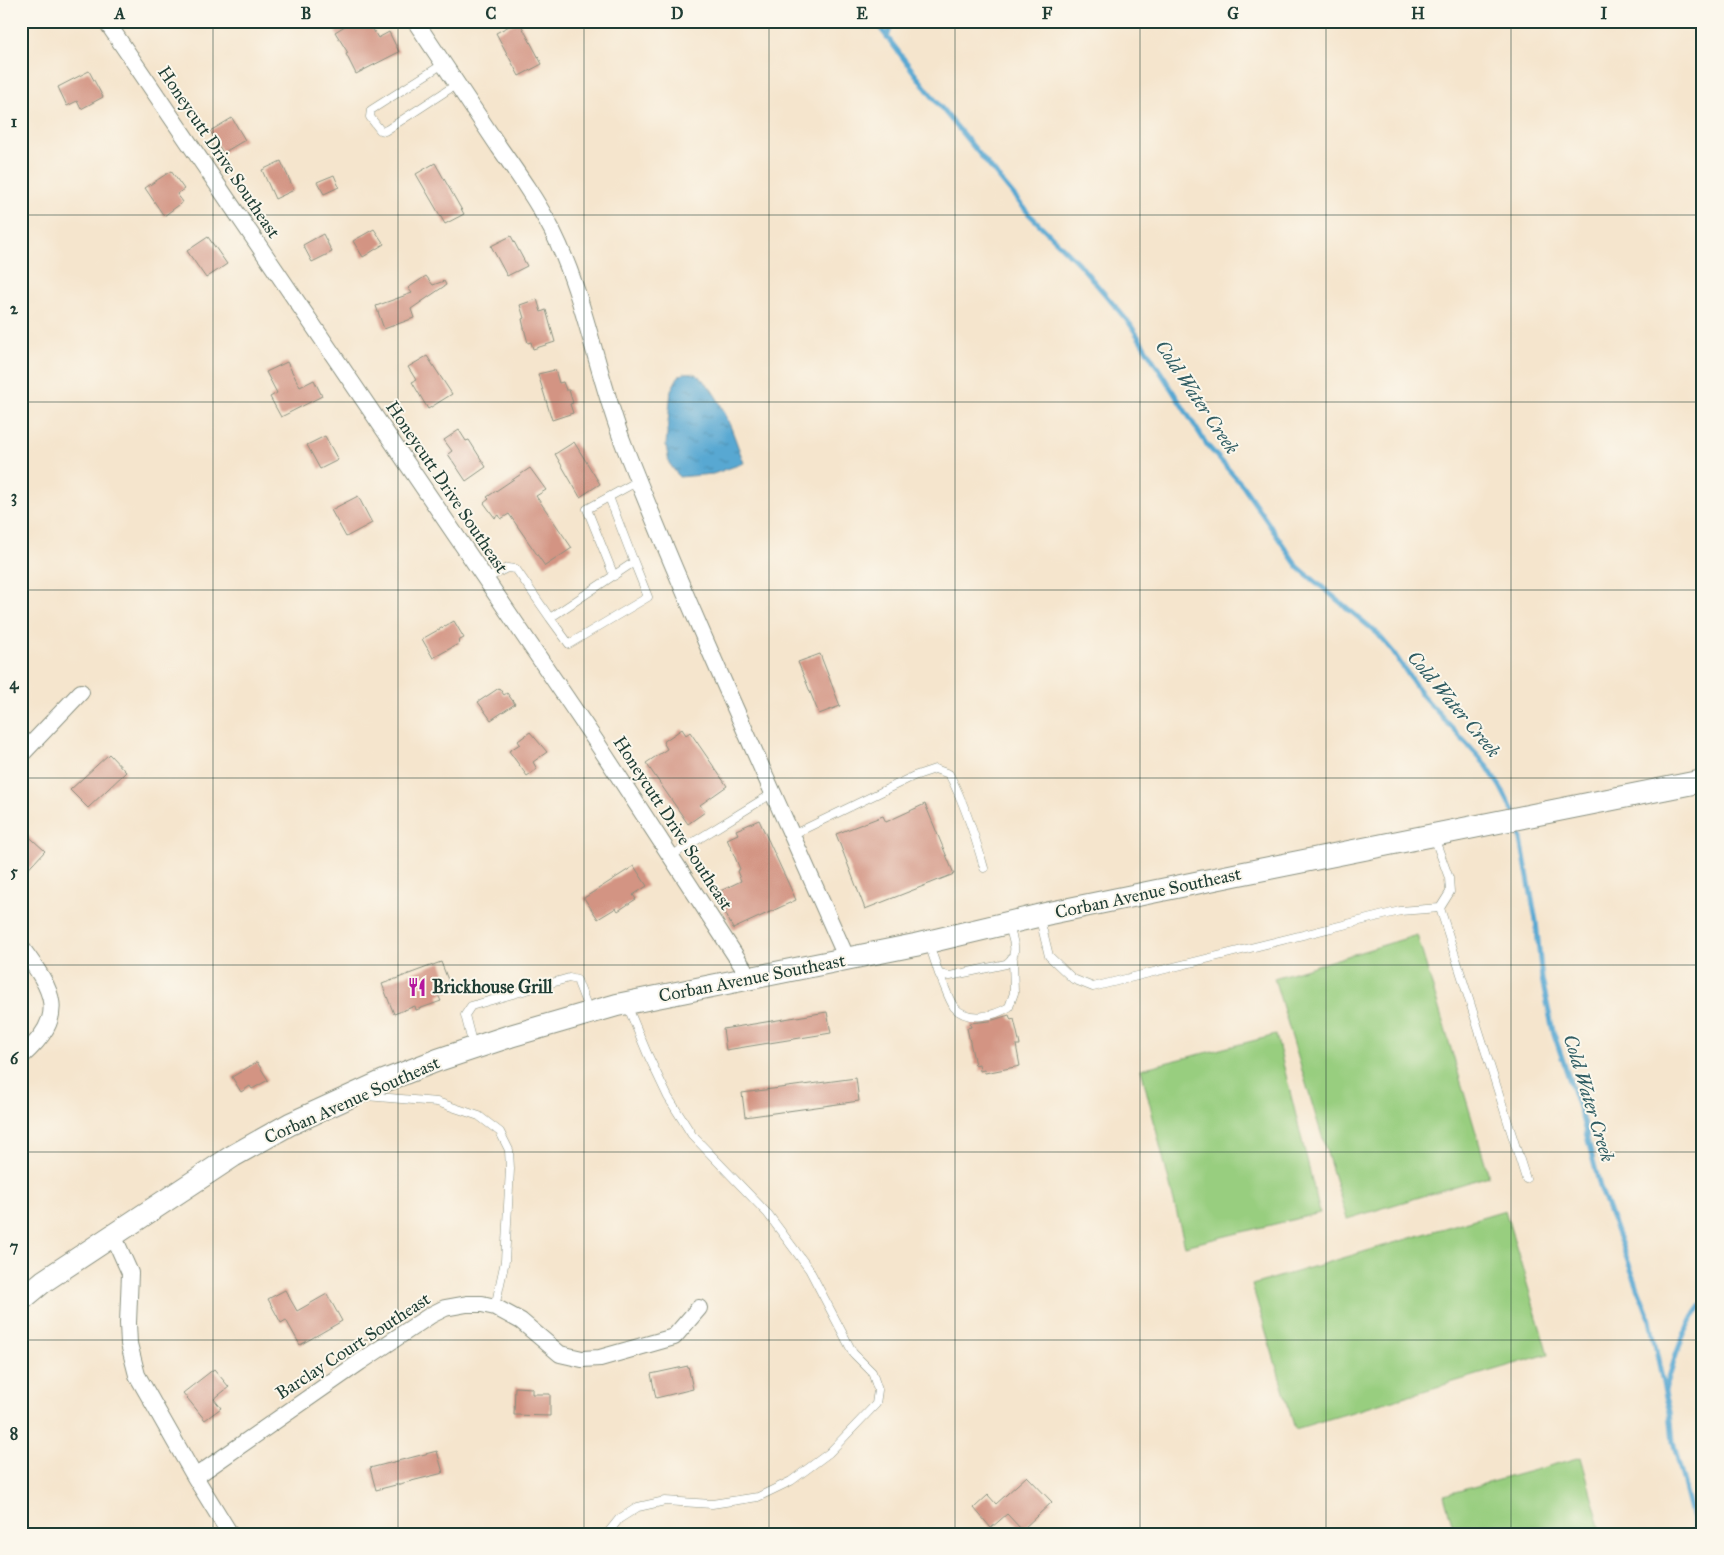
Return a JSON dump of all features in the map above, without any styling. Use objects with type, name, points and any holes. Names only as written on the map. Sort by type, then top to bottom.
[{"type":"main road","name":"Corban Avenue Southeast","points":[[21,1300],[44,1281],[233,1156],[290,1124],[384,1081],[473,1048],[626,1003],[929,942],[1039,916],[1703,781]]},
{"type":"street","name":"Honeycutt Drive Southeast","points":[[106,21],[596,740],[750,978]]},
{"type":"street","points":[[415,21],[533,196],[552,231],[570,273],[623,444],[688,604],[847,959]]},
{"type":"street","points":[[21,755],[81,692]]},
{"type":"street","points":[[21,947],[48,988],[52,999],[52,1009],[44,1033],[38,1043],[21,1057]]},
{"type":"street","points":[[113,1235],[130,1273],[128,1344],[137,1375],[230,1534]]},
{"type":"street","name":"Barclay Court Southeast","points":[[195,1477],[360,1362],[431,1315],[445,1308],[467,1304],[482,1304],[495,1307],[522,1321],[560,1354],[582,1359],[600,1358],[674,1337],[698,1308]]},
{"type":"lane","points":[[443,64],[371,110],[370,117],[380,130],[385,131],[457,84]]},
{"type":"lane","points":[[614,576],[587,509],[638,481]]},
{"type":"lane","points":[[486,579],[508,568],[516,569],[569,644],[648,597],[610,497]]},
{"type":"lane","points":[[550,618],[634,562]]},
{"type":"lane","points":[[792,835],[914,776],[935,769],[949,774],[955,785],[974,832],[984,868]]},
{"type":"lane","points":[[671,856],[773,793]]},
{"type":"lane","points":[[1433,835],[1449,878],[1450,892],[1440,908],[1526,1179]]},
{"type":"lane","points":[[1039,916],[1050,956],[1073,979],[1093,987],[1400,911],[1440,908]]},
{"type":"lane","points":[[929,942],[939,974],[954,1007],[963,1014],[981,1017],[998,1013],[1010,1007],[1014,993],[1013,959],[1015,952],[1009,923]]},
{"type":"lane","points":[[939,974],[950,976],[1006,964],[1013,959]]},
{"type":"lane","points":[[473,1048],[465,1015],[471,1006],[569,978],[577,980],[590,1013]]},
{"type":"lane","points":[[607,1534],[619,1519],[638,1507],[665,1501],[712,1504],[758,1497],[792,1481],[829,1453],[876,1404],[878,1390],[872,1372],[853,1353],[809,1268],[768,1214],[692,1135],[668,1097],[626,1003]]},
{"type":"lane","points":[[354,1095],[437,1102],[479,1116],[500,1132],[509,1150],[510,1169],[505,1261],[495,1307]]},
{"type":"green space","points":[[1417,935],[1489,1176],[1347,1219],[1274,978]]},
{"type":"green space","points":[[1276,1035],[1320,1213],[1185,1246],[1141,1069]]},
{"type":"green space","points":[[1505,1210],[1548,1354],[1295,1429],[1252,1285]]},
{"type":"green space","points":[[1581,1457],[1602,1534],[1455,1534],[1444,1495]]},
{"type":"water","points":[[684,373],[695,374],[712,390],[731,427],[744,463],[713,474],[679,477],[669,463],[666,445],[671,390],[678,377]]},
{"type":"building","points":[[353,21],[368,21],[378,38],[389,32],[399,52],[356,74],[346,54],[348,53],[335,32]]},
{"type":"building","points":[[519,21],[542,64],[519,76],[496,33]]},
{"type":"building","points":[[89,71],[103,97],[81,109],[77,101],[67,106],[58,87]]},
{"type":"building","points":[[232,118],[245,140],[223,153],[210,131]]},
{"type":"building","points":[[281,161],[294,190],[275,199],[262,170]]},
{"type":"building","points":[[435,163],[464,214],[445,224],[416,174]]},
{"type":"building","points":[[171,171],[184,189],[177,194],[183,202],[164,216],[145,188]]},
{"type":"building","points":[[334,175],[339,187],[324,194],[317,182]]},
{"type":"building","points":[[374,229],[384,244],[363,257],[353,241]]},
{"type":"building","points":[[323,234],[332,252],[312,262],[303,245]]},
{"type":"building","points":[[511,236],[527,266],[507,276],[491,246]]},
{"type":"building","points":[[208,237],[227,264],[206,278],[187,251]]},
{"type":"building","points":[[426,276],[433,285],[444,281],[446,285],[411,309],[414,318],[384,329],[376,306],[412,293],[408,288]]},
{"type":"building","points":[[537,299],[541,312],[546,310],[555,342],[533,349],[531,342],[528,343],[520,305]]},
{"type":"building","points":[[427,356],[452,394],[428,409],[412,382],[416,380],[408,367]]},
{"type":"building","points":[[287,362],[300,387],[314,380],[322,396],[281,417],[270,397],[277,393],[266,372]]},
{"type":"building","points":[[555,370],[559,383],[563,382],[566,390],[569,390],[573,403],[570,404],[573,413],[552,420],[538,374]]},
{"type":"building","points":[[459,430],[466,441],[469,440],[486,467],[466,481],[448,454],[452,451],[444,440]]},
{"type":"building","points":[[325,436],[338,460],[320,469],[307,445]]},
{"type":"building","points":[[574,442],[600,484],[580,497],[555,454]]},
{"type":"building","points":[[530,468],[546,490],[536,496],[572,548],[545,566],[509,514],[501,519],[499,515],[495,518],[484,503],[489,499],[487,497]]},
{"type":"building","points":[[358,496],[372,523],[346,537],[331,510]]},
{"type":"building","points":[[454,621],[464,638],[458,641],[460,643],[433,658],[422,639]]},
{"type":"building","points":[[820,654],[840,706],[819,714],[798,662]]},
{"type":"building","points":[[499,688],[504,695],[507,693],[515,704],[491,720],[478,702]]},
{"type":"building","points":[[682,729],[686,735],[690,732],[727,786],[700,805],[705,812],[688,824],[646,763],[667,749],[663,742]]},
{"type":"building","points":[[530,732],[547,752],[533,762],[537,769],[527,776],[509,751],[520,744],[518,741]]},
{"type":"building","points":[[109,754],[126,772],[88,808],[70,790]]},
{"type":"building","points":[[925,804],[954,874],[865,909],[836,834],[883,816],[886,822]]},
{"type":"building","points":[[759,820],[796,900],[733,929],[716,893],[741,881],[737,871],[740,869],[727,839],[738,834],[736,830]]},
{"type":"building","points":[[21,829],[45,851],[21,877]]},
{"type":"building","points":[[634,866],[647,886],[633,895],[636,899],[618,911],[616,908],[598,919],[584,898]]},
{"type":"building","name":"Brickhouse Grill","points":[[441,962],[452,990],[438,995],[441,1001],[416,1010],[415,1006],[394,1014],[382,984]]},
{"type":"building","points":[[827,1012],[831,1033],[726,1050],[723,1029]]},
{"type":"building","points":[[1009,1015],[1011,1020],[1014,1019],[1020,1045],[1016,1045],[1020,1066],[985,1073],[984,1070],[980,1071],[979,1064],[975,1065],[967,1028],[971,1027],[970,1023],[990,1021]]},
{"type":"building","points":[[257,1062],[268,1080],[252,1089],[250,1086],[241,1092],[232,1077]]},
{"type":"building","points":[[856,1078],[859,1101],[745,1117],[742,1093]]},
{"type":"building","points":[[285,1290],[297,1311],[327,1294],[342,1321],[300,1345],[286,1320],[281,1323],[268,1299]]},
{"type":"building","points":[[688,1366],[693,1389],[656,1398],[651,1374]]},
{"type":"building","points":[[214,1369],[229,1387],[214,1399],[221,1408],[205,1420],[183,1393]]},
{"type":"building","points":[[515,1387],[532,1388],[532,1394],[550,1394],[550,1416],[514,1415]]},
{"type":"building","points":[[437,1451],[443,1473],[376,1490],[370,1468]]},
{"type":"building","points":[[1027,1476],[1052,1502],[1022,1530],[1007,1514],[991,1528],[974,1508],[988,1495],[996,1504]]},
{"type":"waterway","name":"Cold Water Creek","points":[[875,21],[938,104],[1029,214],[1081,266],[1130,324],[1207,445],[1243,486],[1298,567],[1377,633],[1393,652],[1422,695],[1486,765],[1514,813]]},
{"type":"waterway","points":[[887,38],[892,21]]},
{"type":"waterway","name":"Cold Water Creek","points":[[1518,823],[1536,921],[1542,979],[1553,1031],[1582,1117],[1600,1187],[1650,1320],[1670,1412],[1673,1441],[1697,1534]]},
{"type":"waterway","points":[[1665,1391],[1685,1334],[1703,1303]]},
{"type":"place","name":"Brickhouse Grill","points":[[417,987]]}]
